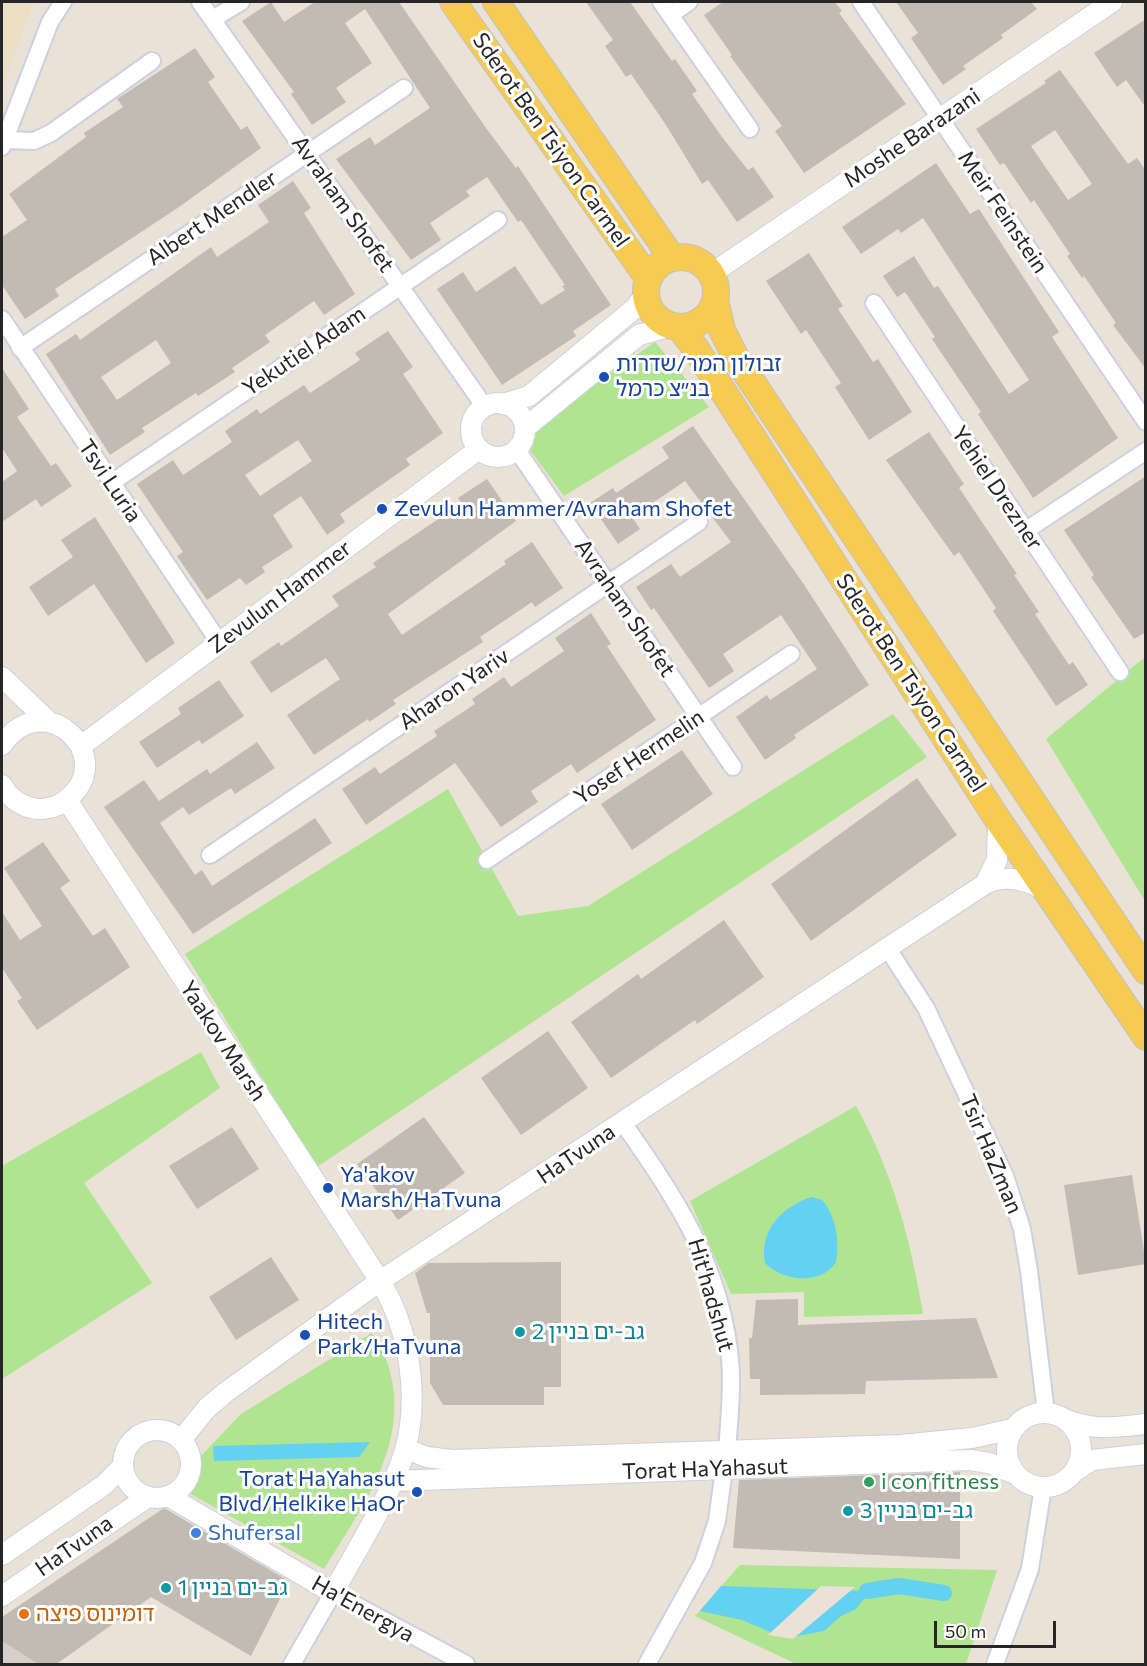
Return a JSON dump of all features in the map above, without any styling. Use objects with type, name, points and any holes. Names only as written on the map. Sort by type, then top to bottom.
[{"type":"main road","name":"Sderot Ben Tsiyon Carmel","points":[[453,2],[647,287]]},
{"type":"main road","name":"Sderot Ben Tsiyon Carmel","points":[[496,2],[672,258]]},
{"type":"main road","points":[[672,258],[694,260],[711,274],[715,282],[716,300],[706,317],[689,327],[676,327],[654,315],[647,287],[662,262],[672,258]]},
{"type":"main road","name":"Sderot Ben Tsiyon Carmel","points":[[716,300],[722,330],[736,358],[1146,971]]},
{"type":"main road","name":"Sderot Ben Tsiyon Carmel","points":[[676,327],[696,349],[998,820],[1146,1037]]},
{"type":"street","points":[[63,2],[50,22],[3,143],[34,141],[51,133],[152,61]]},
{"type":"street","name":"Avraham Shofet","points":[[200,2],[400,286],[494,405]]},
{"type":"street","points":[[213,19],[241,2]]},
{"type":"street","points":[[689,2],[666,8],[750,129]]},
{"type":"street","name":"Meir Feinstein","points":[[861,2],[1146,422]]},
{"type":"street","name":"Moshe Barazani","points":[[711,274],[1112,2]]},
{"type":"street","name":"Albert Mendler","points":[[20,348],[404,88]]},
{"type":"street","name":"Yekutiel Adam","points":[[111,483],[498,220]]},
{"type":"street","points":[[494,405],[518,412],[525,428],[522,443],[517,450],[502,457],[486,454],[479,449],[471,435],[474,418],[494,405],[529,396],[635,308],[647,287]]},
{"type":"street","name":"Yehiel Drezner","points":[[874,303],[1120,672]]},
{"type":"street","name":"Tsvi Luria","points":[[2,319],[219,642]]},
{"type":"street","points":[[525,428],[639,335],[676,327]]},
{"type":"street","name":"Zevulun Hammer","points":[[81,746],[479,449]]},
{"type":"street","name":"Avraham Shofet","points":[[517,450],[733,767]]},
{"type":"street","points":[[1024,531],[1146,451]]},
{"type":"street","name":"Aharon Yariv","points":[[210,855],[699,522]]},
{"type":"street","name":"Yosef Hermelin","points":[[487,860],[791,654]]},
{"type":"street","points":[[2,677],[48,721]]},
{"type":"street","points":[[2,745],[9,734],[20,726],[34,721],[48,721],[72,734],[81,746],[85,770],[82,781],[67,800],[41,809],[15,801],[3,790]]},
{"type":"street","name":"Yaakov Marsh","points":[[67,800],[394,1304],[407,1353],[410,1420],[406,1449],[393,1481],[333,1593]]},
{"type":"street","points":[[985,884],[997,860],[998,820]]},
{"type":"street","name":"HaTvuna","points":[[181,1440],[207,1408],[226,1392],[380,1281],[888,950],[985,884],[1008,878],[1023,880],[1045,891]]},
{"type":"street","name":"Tsir HaZman","points":[[888,950],[926,1008],[1005,1176],[1022,1229],[1028,1262],[1042,1357],[1046,1413]]},
{"type":"street","name":"Hit'hadshut","points":[[622,1123],[687,1217],[710,1275],[730,1359],[726,1460],[717,1521],[703,1563],[646,1665]]},
{"type":"street","points":[[1146,1424],[1104,1429],[1083,1426],[1046,1413],[1027,1417],[1012,1430],[1006,1452],[1015,1474],[1023,1481],[1042,1487],[1055,1485],[1092,1460],[1146,1454]]},
{"type":"street","points":[[1067,1420],[1080,1439],[1080,1461],[1075,1471]]},
{"type":"street","points":[[161,1430],[172,1433],[181,1440],[188,1449],[191,1472],[186,1482],[168,1496],[148,1497],[130,1485],[123,1466],[126,1450],[138,1435],[161,1430]]},
{"type":"street","name":"Torat HaYahasut","points":[[393,1481],[726,1460],[972,1438],[1012,1430]]},
{"type":"street","name":"Torat HaYahasut","points":[[406,1449],[428,1457],[452,1460],[970,1460],[989,1463],[1015,1474]]},
{"type":"street","name":"HaTvuna","points":[[2,1555],[104,1485],[123,1466]]},
{"type":"street","points":[[995,1665],[1030,1569],[1042,1487]]},
{"type":"street","name":"Ha'Energya","points":[[168,1496],[333,1593],[466,1665]]},
{"type":"street","name":"HaTvuna","points":[[2,1596],[148,1497]]},
{"type":"street","points":[[292,1665],[333,1593]]},
{"type":"shaded area","points":[[2,2],[34,2],[2,89]]},
{"type":"shaded area","points":[[2,1641],[40,1664],[2,1664]]},
{"type":"green space","points":[[655,342],[709,407],[564,496],[530,450],[532,429]]},
{"type":"green space","points":[[1145,657],[1145,901],[1046,739]]},
{"type":"green space","points":[[893,714],[927,757],[317,1167],[185,954],[448,789],[518,916],[588,906]]},
{"type":"green space","points":[[201,1052],[220,1088],[84,1183],[152,1283],[2,1379],[2,1166]]},
{"type":"green space","points":[[856,1106],[869,1130],[890,1181],[913,1260],[923,1314],[804,1317],[804,1292],[731,1294],[690,1201]]},
{"type":"green space","points":[[372,1333],[387,1362],[394,1390],[394,1418],[389,1445],[368,1497],[324,1569],[189,1493],[200,1466],[201,1456],[241,1414]]},
{"type":"green space","points":[[740,1565],[997,1570],[966,1664],[796,1664],[695,1616]]},
{"type":"water","points":[[811,1197],[822,1200],[831,1213],[837,1238],[836,1262],[829,1270],[811,1278],[781,1274],[765,1263],[764,1251],[769,1230],[782,1214],[800,1201]]},
{"type":"water","points":[[370,1442],[359,1457],[214,1461],[213,1446]]},
{"type":"water","points":[[721,1586],[870,1591],[856,1609],[841,1616],[824,1631],[797,1636],[775,1634],[742,1620],[700,1611]]},
{"type":"pier","points":[[821,1586],[855,1587],[793,1639],[768,1635]]},
{"type":"building","points":[[271,2],[284,22],[315,2],[399,2],[486,128],[516,168],[518,166],[611,305],[573,331],[576,336],[502,385],[437,289],[463,272],[476,292],[515,266],[541,305],[565,290],[562,286],[565,285],[521,220],[518,222],[487,177],[466,191],[470,196],[430,223],[441,240],[411,260],[336,159],[370,137],[375,145],[430,108],[365,9],[345,23],[372,63],[336,88],[346,102],[312,125],[291,94],[294,92],[242,21]]},
{"type":"building","points":[[586,2],[630,2],[672,61],[675,59],[697,91],[692,94],[722,137],[748,170],[753,167],[774,197],[737,222],[708,180],[702,184],[631,74],[626,77],[605,46],[613,40]]},
{"type":"building","points":[[723,2],[835,2],[842,11],[839,13],[906,104],[804,173],[775,131],[782,126],[730,56],[732,55],[704,15]]},
{"type":"building","points":[[896,2],[1031,2],[1037,9],[1001,35],[1003,38],[963,66],[966,69],[943,85],[911,38],[918,33]]},
{"type":"building","points":[[1146,19],[1146,108],[1126,80],[1117,87],[1094,53]]},
{"type":"building","points":[[195,48],[215,77],[208,82],[241,130],[247,126],[261,148],[179,207],[55,289],[59,296],[25,319],[2,285],[2,237],[27,220],[9,194],[86,137],[84,133],[123,107],[117,99]]},
{"type":"building","points":[[1060,70],[1128,164],[1137,158],[1146,171],[1146,369],[1113,325],[1116,323],[1084,276],[1082,278],[1067,256],[1070,254],[1034,200],[1031,203],[1004,163],[1000,165],[976,129],[1046,83],[1044,81]],"holes":[[[1055,130],[1092,184],[1068,200],[1031,146]]]},
{"type":"building","points":[[936,163],[970,214],[979,209],[1059,332],[1052,337],[1118,438],[1033,498],[978,414],[981,412],[932,339],[935,337],[905,292],[897,297],[883,276],[914,256],[934,288],[938,286],[1009,394],[1029,380],[923,218],[901,233],[898,229],[861,254],[842,227]]},
{"type":"building","points":[[293,181],[311,208],[304,213],[355,294],[324,315],[314,301],[265,335],[270,342],[232,368],[235,372],[198,396],[196,393],[142,428],[145,432],[110,455],[46,354],[76,334],[80,340],[211,247],[217,257],[269,222],[258,205]],"holes":[[[156,340],[171,363],[117,400],[101,377]]]},
{"type":"building","points":[[809,253],[843,306],[838,309],[873,362],[878,359],[912,412],[869,440],[835,387],[841,383],[806,330],[801,334],[766,281]]},
{"type":"building","points":[[388,331],[413,367],[403,374],[443,433],[406,459],[410,465],[340,514],[345,522],[327,535],[301,496],[273,515],[293,547],[262,567],[265,572],[246,585],[240,578],[207,600],[177,556],[183,552],[137,484],[173,460],[183,475],[232,442],[225,431],[257,409],[260,414],[304,385],[310,393],[360,360],[355,353]],"holes":[[[298,440],[312,461],[260,496],[245,475]]]},
{"type":"building","points":[[2,368],[29,409],[17,417],[51,466],[56,463],[72,486],[41,507],[36,499],[2,522],[2,482],[17,471],[2,448]]},
{"type":"building","points":[[693,426],[805,586],[869,685],[794,735],[796,738],[765,760],[736,717],[767,695],[770,700],[817,669],[781,615],[723,654],[734,671],[709,688],[654,608],[651,610],[636,587],[671,564],[680,577],[731,542],[685,481],[632,517],[640,529],[618,544],[590,503],[613,488],[616,493],[669,458],[662,447]]},
{"type":"building","points":[[929,432],[964,484],[959,488],[1017,574],[1014,575],[1039,612],[1035,614],[1069,665],[1073,662],[1088,685],[1056,706],[993,611],[996,608],[959,552],[954,556],[886,460]]},
{"type":"building","points":[[1146,476],[1146,632],[1134,639],[1091,577],[1094,575],[1064,530]]},
{"type":"building","points":[[487,479],[516,521],[388,614],[402,635],[506,564],[504,561],[532,542],[563,588],[535,607],[532,602],[480,637],[483,642],[393,700],[396,704],[369,722],[368,719],[314,755],[287,715],[340,679],[326,658],[271,693],[250,662],[279,642],[281,646],[339,606],[332,596],[376,567],[373,563],[462,503],[458,498]]},
{"type":"building","points":[[95,517],[175,643],[146,663],[94,584],[48,616],[29,587],[73,557],[61,540]]},
{"type":"building","points":[[591,613],[611,644],[607,646],[656,720],[577,773],[571,764],[531,791],[538,802],[501,827],[455,763],[366,825],[342,789],[375,767],[380,774],[437,736],[434,731],[475,704],[472,699],[504,677],[511,687],[564,651],[555,638]]},
{"type":"building","points":[[219,680],[244,716],[202,744],[199,740],[157,768],[139,742],[181,714],[178,708]]},
{"type":"building","points":[[257,742],[275,768],[235,794],[231,788],[189,815],[183,807],[160,823],[195,875],[202,870],[212,886],[315,818],[332,843],[193,934],[104,807],[144,780],[159,801],[207,769],[210,774]]},
{"type":"building","points":[[682,750],[713,794],[632,850],[601,804]]},
{"type":"building","points":[[917,778],[957,835],[811,941],[771,884]]},
{"type":"building","points":[[43,842],[70,881],[60,888],[93,936],[105,928],[130,967],[37,1030],[17,1001],[22,998],[2,968],[2,912],[20,940],[42,926],[4,868]]},
{"type":"building","points":[[724,920],[764,977],[697,1024],[695,1020],[611,1078],[571,1022],[638,974],[641,979]]},
{"type":"building","points":[[548,1031],[588,1088],[521,1135],[481,1078]]},
{"type":"building","points":[[424,1117],[465,1173],[398,1220],[357,1164]]},
{"type":"building","points":[[232,1127],[259,1169],[197,1209],[169,1166]]},
{"type":"building","points":[[1132,1175],[1146,1264],[1078,1275],[1064,1185]]},
{"type":"building","points":[[271,1257],[299,1300],[236,1340],[209,1297]]},
{"type":"building","name":"גב-ים בניין 2","points":[[561,1262],[561,1387],[544,1387],[544,1405],[443,1405],[430,1383],[430,1313],[427,1313],[415,1273],[429,1263]]},
{"type":"building","points":[[798,1299],[798,1325],[976,1318],[998,1378],[866,1381],[865,1394],[760,1395],[760,1379],[750,1379],[749,1338],[752,1338],[756,1300]]},
{"type":"building","name":"גב-ים בניין 3","points":[[960,1472],[960,1559],[733,1548],[739,1480]]},
{"type":"building","name":"גב-ים בניין 1","points":[[164,1508],[289,1581],[251,1656],[151,1597],[55,1665],[40,1665],[2,1641],[2,1617]]},
{"type":"waterway","points":[[867,1591],[899,1586],[944,1593]]},
{"type":"place","name":"זבולון המר/שדרות בנ״צ כרמל","points":[[604,377]]},
{"type":"place","name":"Zevulun Hammer/Avraham Shofet","points":[[382,509]]},
{"type":"place","name":"Ya'akov Marsh/HaTvuna","points":[[328,1188]]},
{"type":"place","name":"גב-ים בניין 2","points":[[520,1332]]},
{"type":"place","name":"Hitech Park/HaTvuna","points":[[305,1335]]},
{"type":"place","name":"i con fitness","points":[[869,1482]]},
{"type":"place","name":"Torat HaYahasut Blvd/Helkike HaOr","points":[[417,1492]]},
{"type":"place","name":"גב-ים בניין 3","points":[[848,1511]]},
{"type":"place","name":"Shufersal","points":[[196,1533]]},
{"type":"place","name":"גב-ים בניין 1","points":[[166,1588]]},
{"type":"place","name":"דומינוס פיצה","points":[[24,1614]]}]
